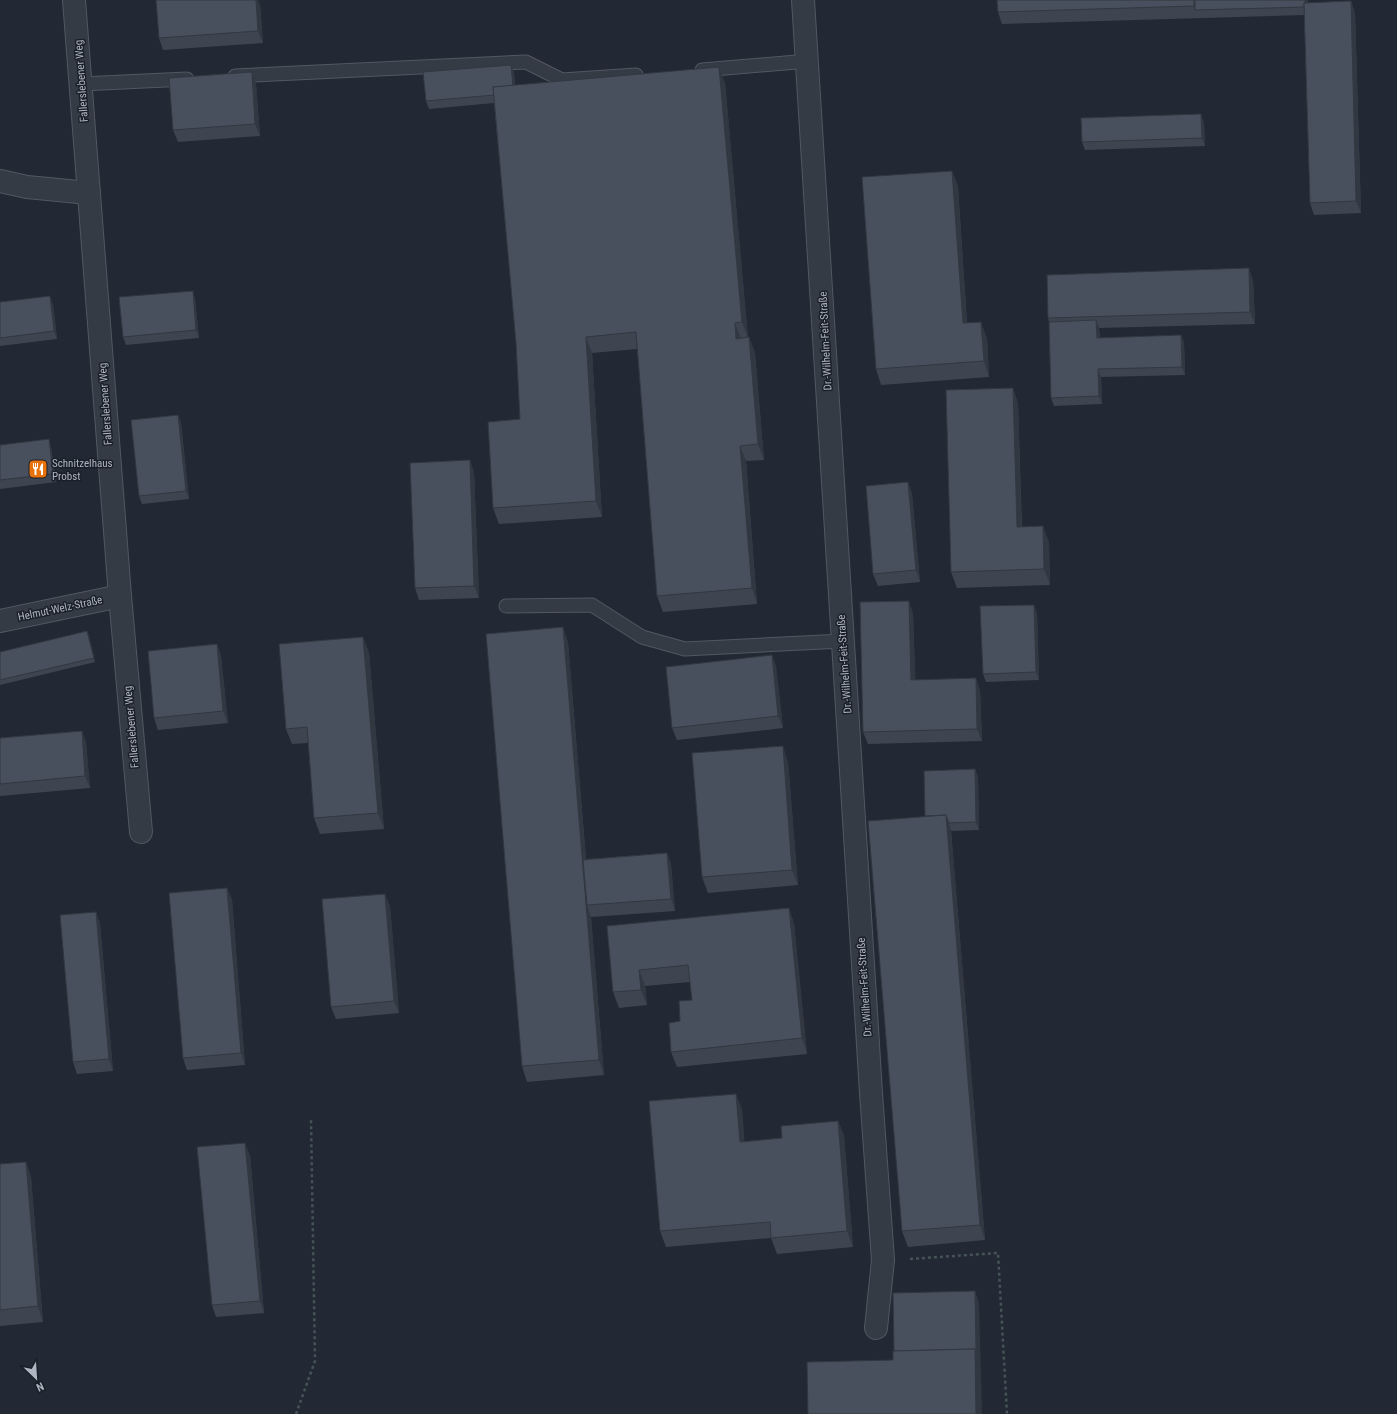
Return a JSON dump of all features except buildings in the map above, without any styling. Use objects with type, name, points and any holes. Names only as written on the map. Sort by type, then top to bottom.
[{"type":"street","name":"Fallerslebener Weg","points":[[74,0],[120,596],[141,832]]},
{"type":"street","name":"Dr.-Wilhelm-Feit-Straße","points":[[803,0],[808,61],[871,1093],[883,1260],[876,1328]]},
{"type":"street","points":[[0,181],[27,188],[89,193]]},
{"type":"street","name":"Helmut-Welz-Straße","points":[[0,621],[120,596]]},
{"type":"lane","points":[[687,71],[808,61]]},
{"type":"lane","points":[[223,77],[526,62],[562,80],[648,74]]},
{"type":"lane","points":[[81,84],[199,78]]},
{"type":"lane","points":[[506,606],[592,605],[642,638],[685,649],[843,641]]},
{"type":"path","points":[[296,1414],[316,1361],[311,1120]]},
{"type":"path","points":[[883,1260],[998,1253],[1007,1414]]},
{"type":"place","name":"Schnitzelhaus Probst","points":[[38,469]]}]
